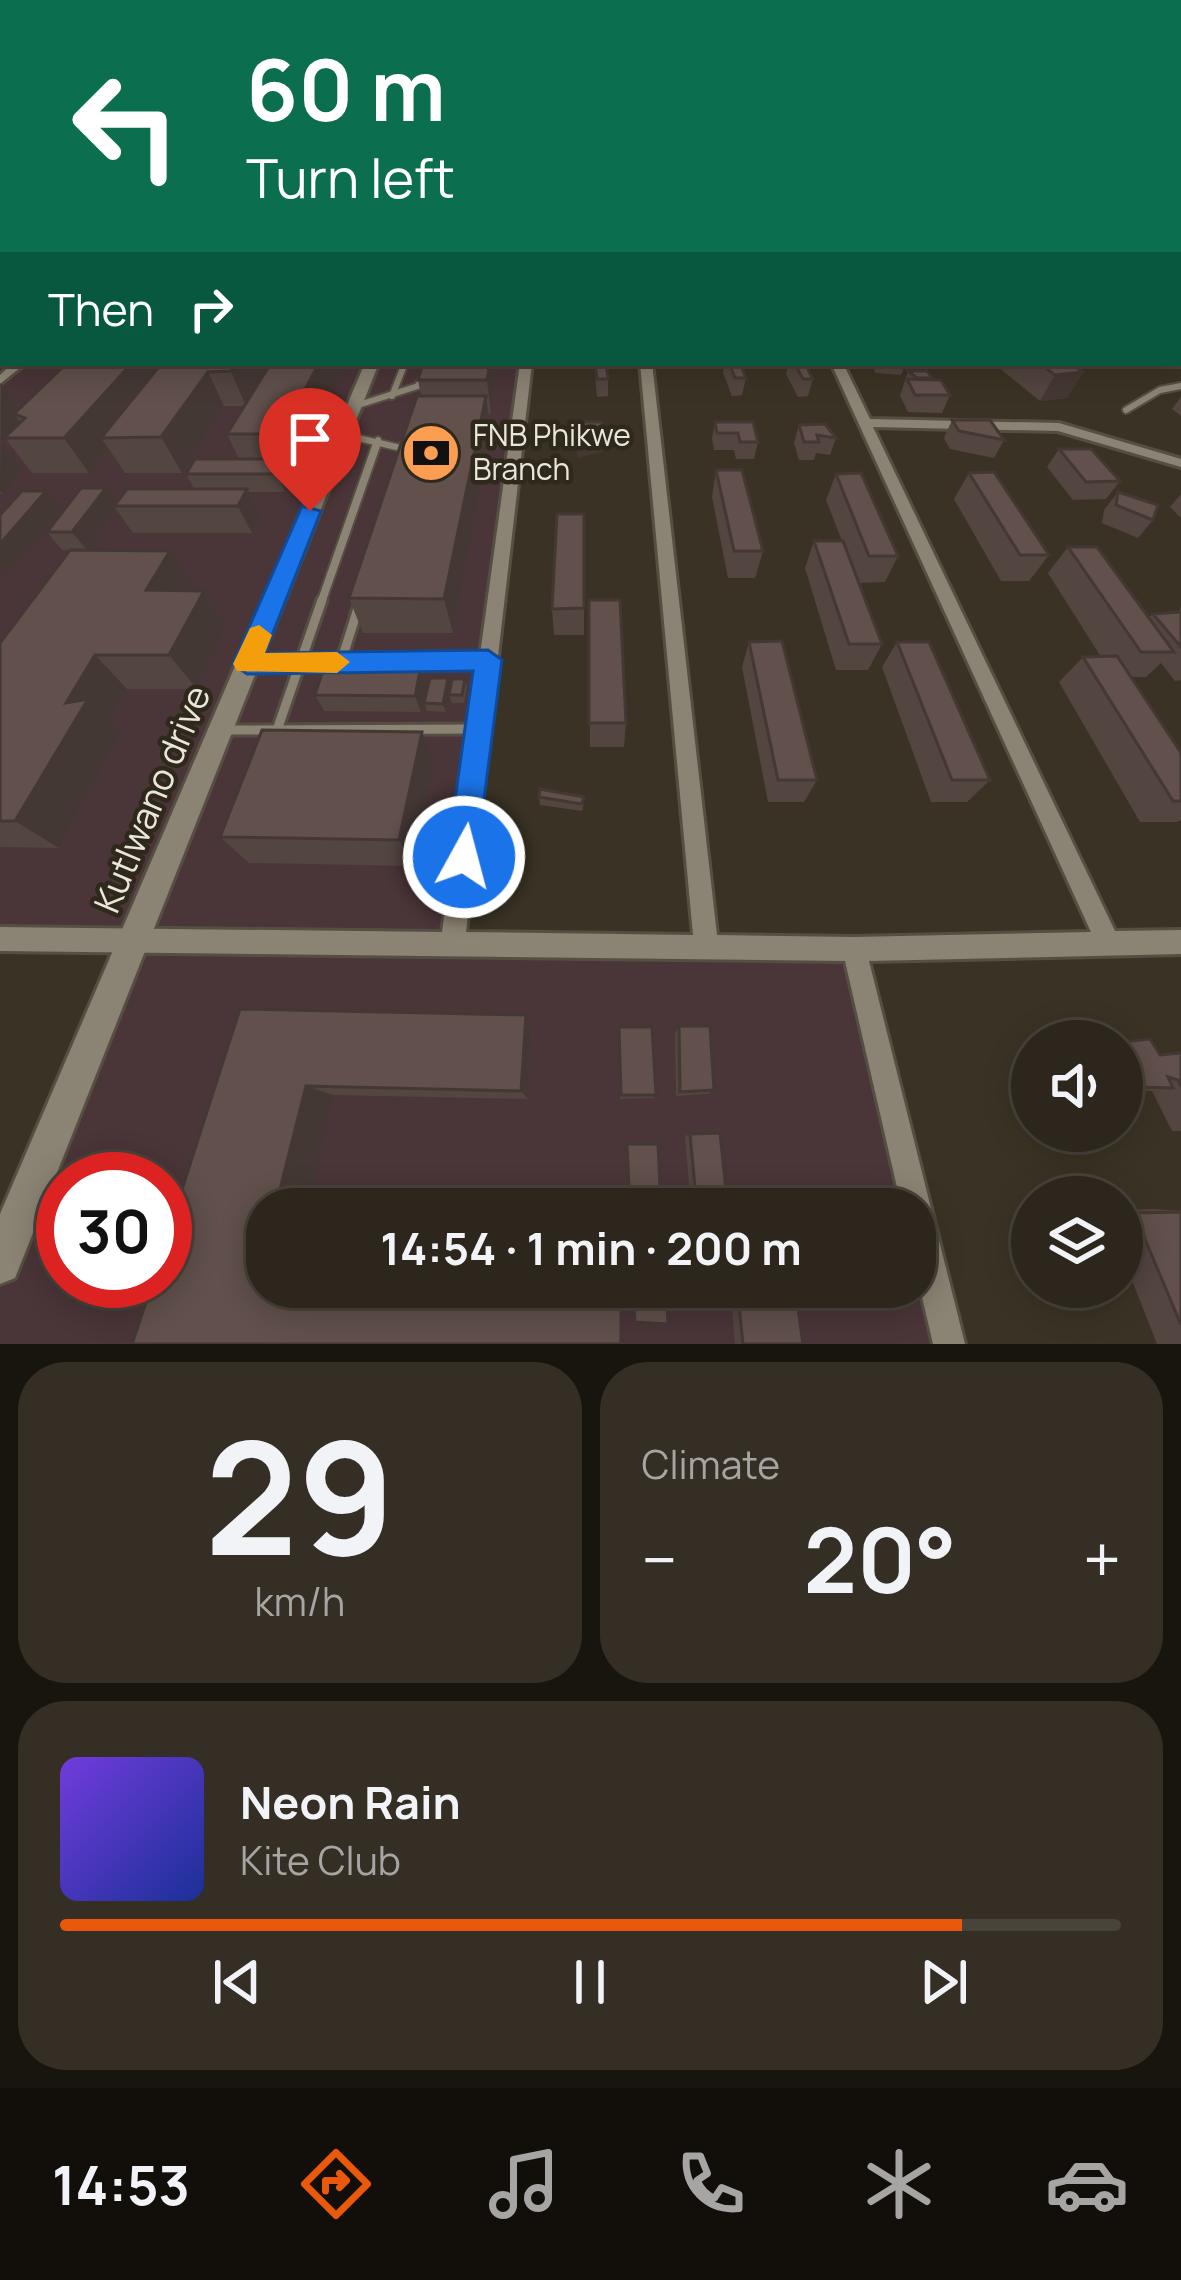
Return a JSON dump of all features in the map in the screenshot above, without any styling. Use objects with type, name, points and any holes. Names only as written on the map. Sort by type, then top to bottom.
[{"type":"street","name":"Kutlwano drive","points":[[0,1263],[371,366]]},
{"type":"street","points":[[453,943],[526,366]]},
{"type":"street","points":[[646,366],[706,947]]},
{"type":"street","points":[[838,366],[1108,943]]},
{"type":"street","points":[[864,422],[1060,427],[1181,463]]},
{"type":"street","points":[[0,940],[854,949],[1181,942]]},
{"type":"street","points":[[854,949],[949,1344]]},
{"type":"lane","points":[[392,396],[404,366]]},
{"type":"lane","points":[[346,421],[418,386],[428,366]]},
{"type":"lane","points":[[1126,410],[1160,390],[1181,386]]},
{"type":"lane","points":[[346,421],[379,440],[408,449],[401,470]]},
{"type":"lane","points":[[277,730],[379,440]]},
{"type":"lane","points":[[340,662],[361,598]]},
{"type":"lane","points":[[247,664],[488,660]]},
{"type":"lane","points":[[220,730],[480,729]]},
{"type":"shaded area","points":[[17,366],[526,366],[453,943],[854,949],[911,1188],[246,1188],[246,1308],[936,1308],[936,1290],[949,1344],[0,1344],[0,1260],[36,1173],[36,1308],[192,1308],[192,1152],[44,1152],[131,942],[0,940],[0,381]]},
{"type":"building","points":[[64,366],[129,366],[64,438],[4,438],[25,418],[14,414]]},
{"type":"building","points":[[160,366],[235,366],[231,371],[208,372],[161,437],[101,438]]},
{"type":"building","points":[[269,366],[317,366],[282,434],[227,434]]},
{"type":"building","points":[[422,366],[489,366],[487,380],[418,380]]},
{"type":"building","points":[[595,366],[606,366],[608,379],[597,379]]},
{"type":"building","points":[[730,366],[741,366],[746,378],[735,378]]},
{"type":"building","points":[[796,366],[806,366],[813,379],[803,379]]},
{"type":"building","points":[[1043,366],[1075,366],[1083,372],[1055,375]]},
{"type":"building","points":[[908,371],[927,371],[932,378],[917,378]]},
{"type":"building","points":[[907,379],[941,380],[950,395],[915,395]]},
{"type":"building","points":[[417,396],[486,396],[444,599],[349,598]]},
{"type":"building","points":[[952,420],[990,420],[1004,440],[959,431]]},
{"type":"building","points":[[577,422],[602,422],[603,435],[577,441]]},
{"type":"building","points":[[715,422],[753,422],[758,442],[740,442],[738,433],[717,433]]},
{"type":"building","points":[[825,424],[836,438],[817,435],[819,442],[804,442],[799,425]]},
{"type":"building","points":[[1059,449],[1091,449],[1120,481],[1086,482]]},
{"type":"building","points":[[195,459],[285,459],[277,474],[186,474]]},
{"type":"building","points":[[716,470],[742,470],[763,551],[734,551]]},
{"type":"building","points":[[994,472],[1049,555],[1020,555],[969,473]]},
{"type":"building","points":[[861,473],[898,556],[869,556],[836,474]]},
{"type":"building","points":[[81,488],[106,488],[72,532],[47,532]]},
{"type":"building","points":[[127,489],[247,489],[238,506],[114,506]]},
{"type":"building","points":[[22,491],[46,491],[0,544],[0,515]]},
{"type":"building","points":[[1118,492],[1158,505],[1153,520],[1116,505]]},
{"type":"building","points":[[557,514],[584,514],[584,608],[552,609]]},
{"type":"building","points":[[814,541],[843,541],[882,644],[849,644]]},
{"type":"building","points":[[1068,547],[1097,547],[1174,652],[1141,652]]},
{"type":"building","points":[[70,550],[170,551],[146,590],[204,591],[169,655],[95,655],[66,703],[88,699],[15,821],[0,821],[0,643]]},
{"type":"building","points":[[589,600],[620,600],[626,723],[589,723]]},
{"type":"building","points":[[1181,612],[1181,647],[1153,614]]},
{"type":"building","points":[[782,641],[817,780],[778,780],[749,642]]},
{"type":"building","points":[[897,642],[929,642],[990,780],[952,780]]},
{"type":"building","points":[[1117,656],[1181,753],[1181,801],[1173,801],[1083,657]]},
{"type":"building","points":[[323,670],[420,671],[415,696],[315,695]]},
{"type":"building","points":[[430,678],[448,678],[443,704],[424,703]]},
{"type":"building","points":[[452,679],[465,679],[462,695],[449,695]]},
{"type":"building","points":[[262,730],[422,732],[399,840],[220,837]]},
{"type":"building","points":[[540,789],[584,797],[582,804],[539,797]]},
{"type":"building","points":[[240,1009],[526,1015],[521,1091],[306,1086],[280,1188],[246,1188],[246,1308],[621,1308],[621,1344],[132,1344],[144,1308],[192,1308],[192,1158]]},
{"type":"building","points":[[679,1026],[710,1026],[714,1090],[680,1092]]},
{"type":"building","points":[[619,1027],[652,1027],[656,1095],[621,1095]]},
{"type":"building","points":[[1150,1039],[1160,1055],[1181,1053],[1181,1087],[1178,1080],[1168,1077],[1173,1088],[1143,1087],[1143,1040]]},
{"type":"building","points":[[720,1133],[726,1188],[695,1188],[690,1134]]},
{"type":"building","points":[[627,1144],[658,1144],[660,1188],[629,1188]]},
{"type":"building","points":[[1181,1212],[1181,1325],[1143,1234],[1143,1213]]},
{"type":"building","points":[[634,1308],[667,1308],[668,1324],[635,1322]]},
{"type":"building","points":[[739,1308],[798,1308],[803,1344],[743,1344]]},
{"type":"slow traffic","points":[[259,635],[247,664],[337,662]]},
{"type":"place","name":"FNB Phikwe Branch","points":[[431,453]]},
{"type":"route","points":[[310,511],[247,664],[488,660],[464,857]]}]
